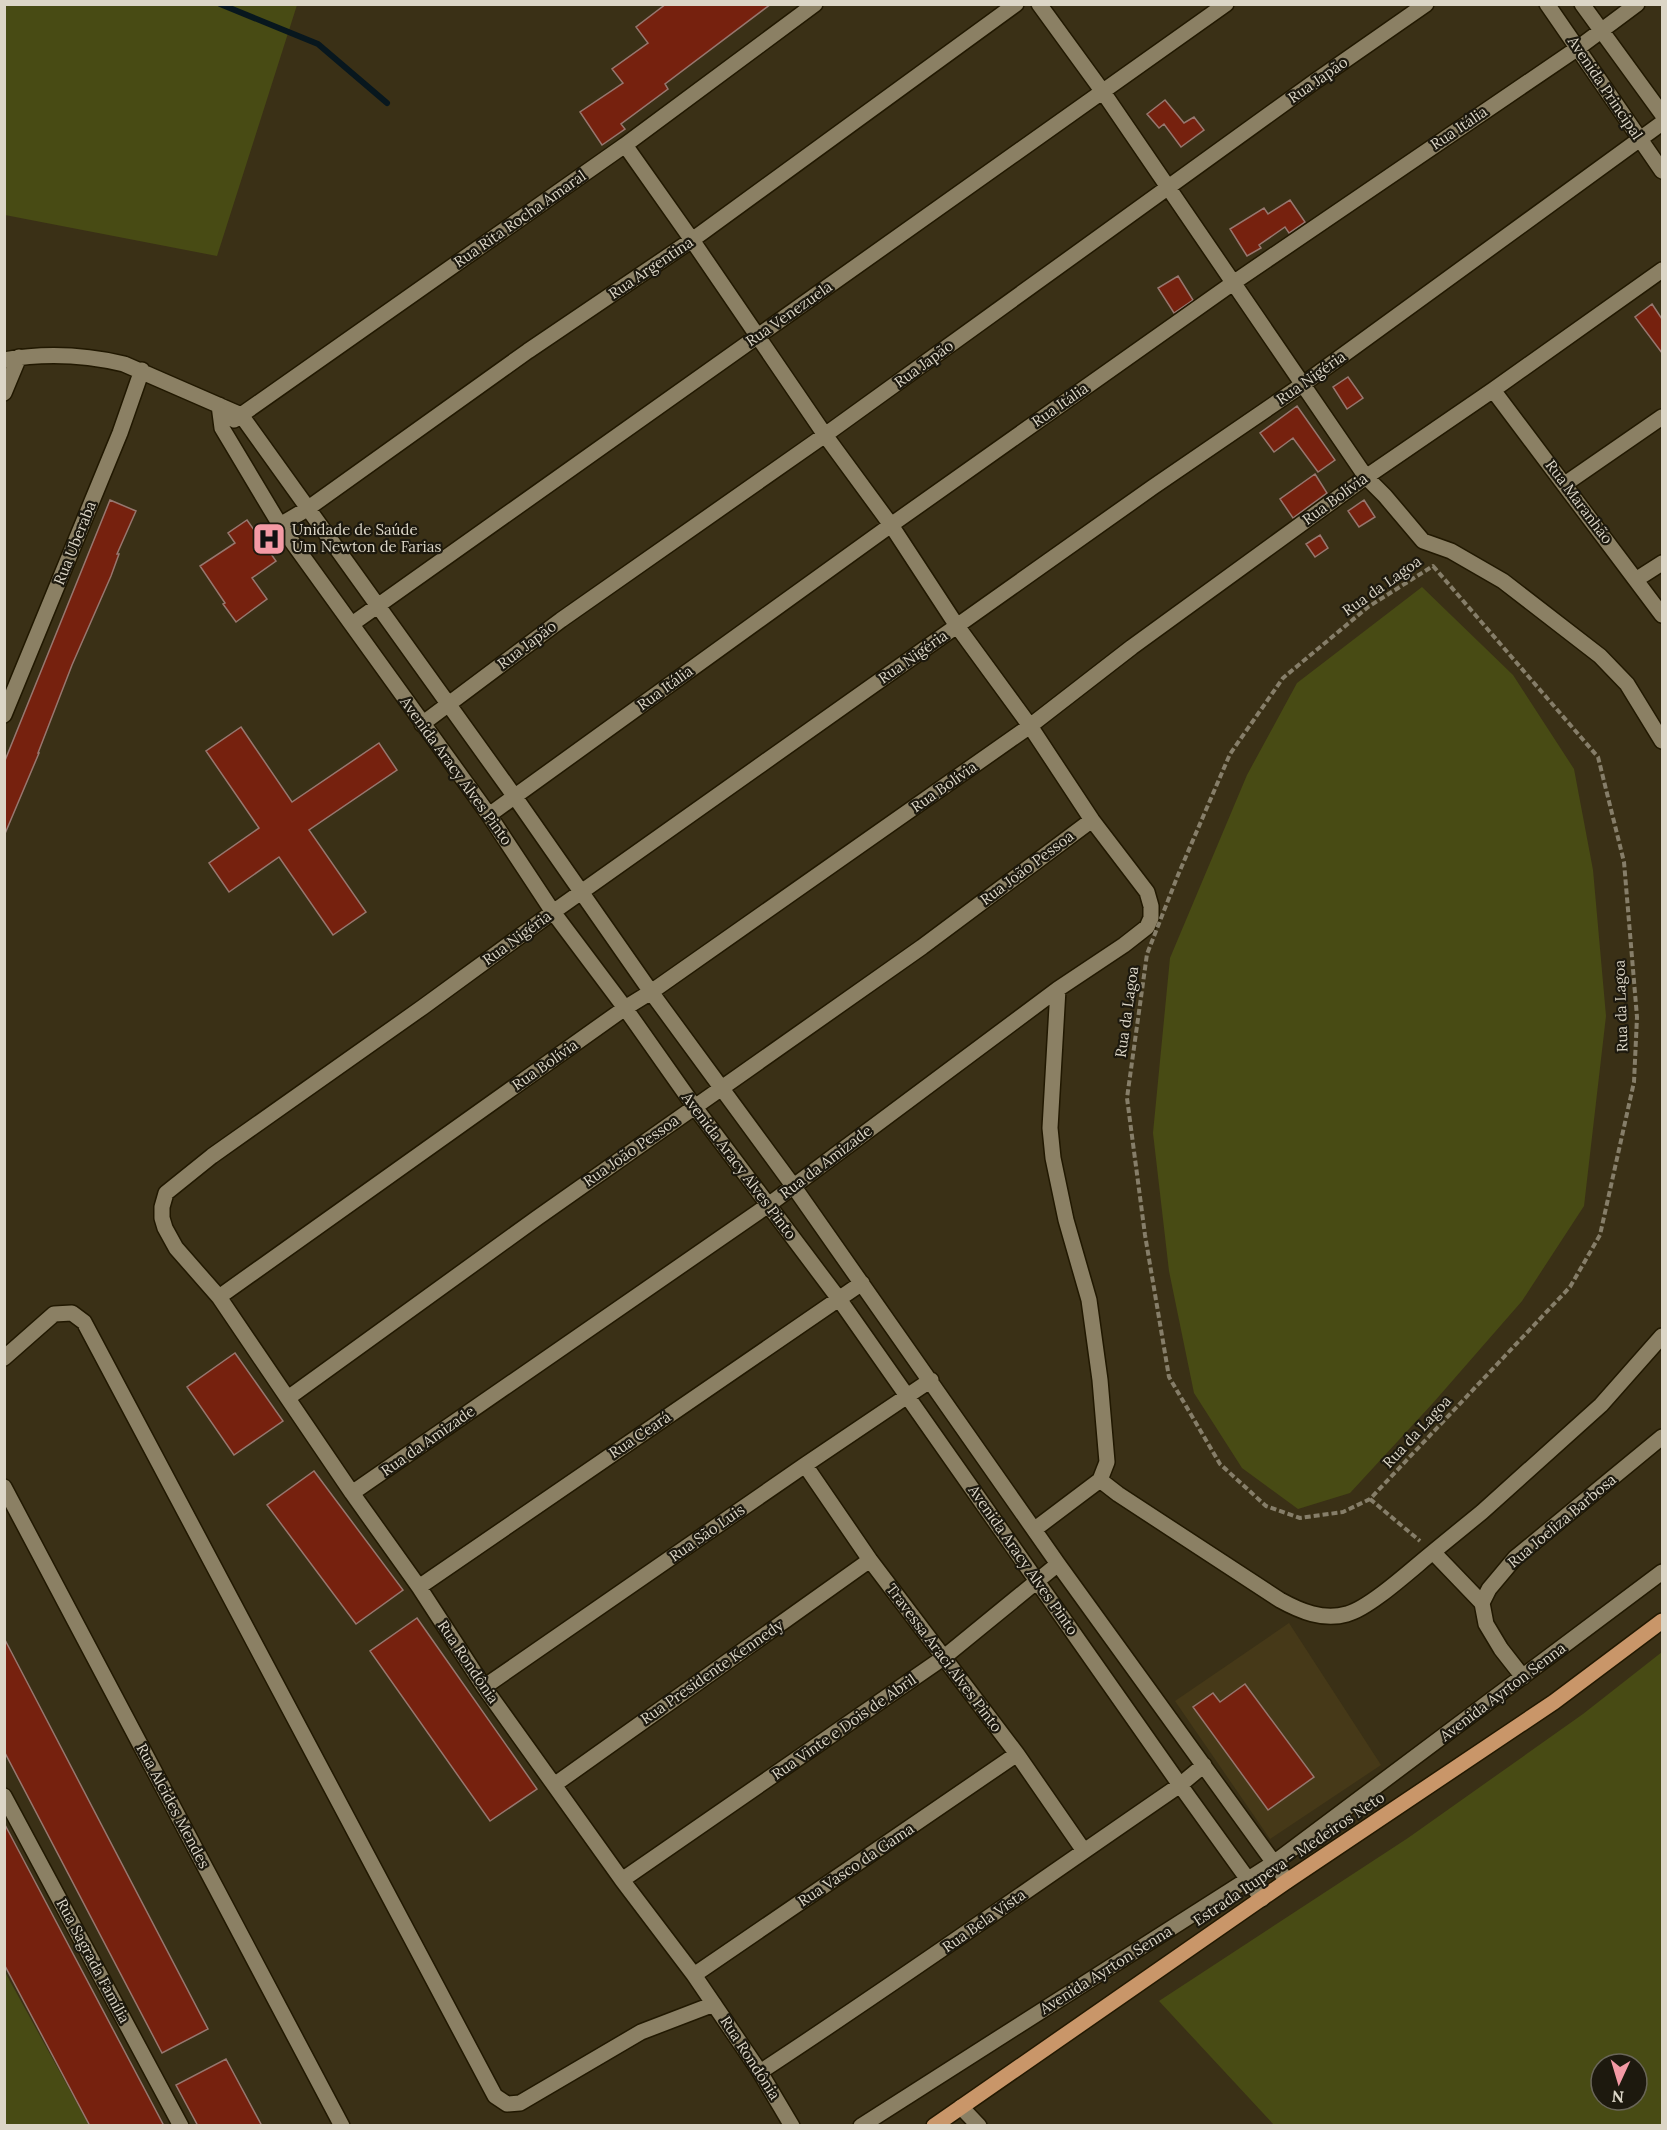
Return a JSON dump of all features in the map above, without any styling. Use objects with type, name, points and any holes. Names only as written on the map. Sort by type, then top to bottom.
[{"type":"main road","name":"Estrada Itupeva - Medeiros Neto","points":[[934,2126],[1287,1881],[1554,1702],[1662,1621]]},
{"type":"street","name":"Rua Rita Rocha Amaral","points":[[222,428],[625,145],[815,4]]},
{"type":"street","name":"Rua Argentina","points":[[280,525],[307,509],[519,358],[693,240],[1016,4]]},
{"type":"street","points":[[1039,4],[1103,92],[1366,477],[1385,495],[1423,541],[1451,551],[1503,581],[1600,656],[1627,684],[1662,741]]},
{"type":"street","name":"Rua Venezuela","points":[[352,624],[1226,4]]},
{"type":"street","name":"Rua Japão","points":[[422,724],[561,620],[825,435],[1314,82],[1426,4]]},
{"type":"street","name":"Avenida Principal","points":[[1547,4],[1662,171]]},
{"type":"street","name":"Avenida Principal","points":[[1582,4],[1662,114]]},
{"type":"street","name":"Rua Itália","points":[[489,815],[891,525],[1233,283],[1578,48],[1637,4]]},
{"type":"street","name":"Rua Nigéria","points":[[166,1193],[212,1156],[581,892],[1153,487],[1302,385],[1662,123]]},
{"type":"street","points":[[625,145],[693,240],[825,435],[891,525],[957,626],[1030,726],[1092,820]]},
{"type":"street","name":"Rua Bolívia","points":[[219,1297],[625,1008],[1030,726],[1132,647],[1366,477],[1662,270]]},
{"type":"street","points":[[4,393],[12,358],[61,356],[104,359],[142,370],[241,415]]},
{"type":"street","name":"Rua Uberaba","points":[[4,715],[120,433],[142,370]]},
{"type":"street","name":"Rua Maranhão","points":[[1493,390],[1662,615]]},
{"type":"street","points":[[219,405],[222,428]]},
{"type":"street","name":"Avenida Aracy Alves Pinto","points":[[241,415],[515,797],[651,992],[794,1187],[1058,1564],[1287,1881]]},
{"type":"street","points":[[1565,483],[1662,417]]},
{"type":"street","name":"Avenida Aracy Alves Pinto","points":[[222,428],[280,525],[489,815],[553,912],[767,1206],[839,1299],[1262,1899]]},
{"type":"street","points":[[1637,579],[1662,563]]},
{"type":"street","name":"Rua da Amizade","points":[[352,1493],[794,1187],[893,1110],[1147,927],[1151,918],[1151,906],[1147,892],[1092,820]]},
{"type":"street","name":"Rua João Pessoa","points":[[288,1398],[694,1106],[913,953],[1092,820]]},
{"type":"street","points":[[1035,1529],[1100,1480],[1107,1462],[1089,1300],[1066,1220],[1053,1158],[1050,1128],[1058,989]]},
{"type":"street","name":"Rua Rondônia","points":[[166,1193],[162,1208],[165,1228],[176,1248],[219,1297],[419,1587],[484,1687],[622,1880],[694,1975],[760,2072],[792,2126]]},
{"type":"street","name":"Rua Ceará","points":[[419,1587],[862,1283]]},
{"type":"street","points":[[4,1358],[54,1314],[72,1313],[84,1322],[495,2096],[507,2104],[520,2103],[641,2032],[714,2004]]},
{"type":"street","points":[[1100,1480],[1270,1594],[1302,1611],[1324,1616],[1346,1615],[1363,1607],[1482,1512],[1601,1405],[1662,1336]]},
{"type":"street","name":"Rua São Luis","points":[[484,1687],[805,1464],[931,1380]]},
{"type":"street","name":"Rua Joeliza Barbosa","points":[[1482,1603],[1500,1574],[1515,1558],[1662,1437]]},
{"type":"street","name":"Travessa Araci Alves Pinto","points":[[805,1464],[870,1560],[1017,1754],[1084,1851]]},
{"type":"street","name":"Rua Alcides Mendes","points":[[4,1487],[342,2126]]},
{"type":"street","points":[[1433,1552],[1482,1603],[1486,1624],[1500,1649],[1523,1677]]},
{"type":"street","name":"Rua Presidente Kennedy","points":[[554,1785],[870,1560]]},
{"type":"street","name":"Rua Vinte e Dois de Abril","points":[[622,1880],[943,1658],[1039,1582],[1058,1564]]},
{"type":"street","name":"Avenida Ayrton Senna","points":[[861,2126],[1275,1862],[1662,1572]]},
{"type":"street","name":"Rua Vasco da Gama","points":[[694,1975],[1017,1754]]},
{"type":"street","name":"Rua Bela Vista","points":[[760,2072],[896,1983],[1180,1785],[1204,1765]]},
{"type":"street","name":"Rua Sagrada Família","points":[[4,1796],[182,2126]]},
{"type":"street","points":[[961,2107],[979,2126]]},
{"type":"path","name":"Rua da Lagoa","points":[[1433,566],[1598,757],[1624,862],[1637,1017],[1634,1082],[1600,1235],[1570,1287],[1370,1499],[1343,1512],[1300,1518],[1266,1506],[1220,1464],[1168,1377],[1145,1235],[1127,1098],[1147,954],[1230,754],[1283,678],[1368,607],[1433,566]]},
{"type":"path","points":[[1370,1499],[1433,1552]]},
{"type":"shaded area","points":[[5,4],[297,5],[217,256],[5,215]]},
{"type":"shaded area","points":[[1422,587],[1513,675],[1574,769],[1593,870],[1606,1016],[1584,1206],[1522,1301],[1350,1493],[1298,1509],[1242,1468],[1194,1393],[1169,1271],[1153,1133],[1170,958],[1247,775],[1297,683]]},
{"type":"shaded area","points":[[1289,1623],[1381,1765],[1270,1839],[1175,1701]]},
{"type":"shaded area","points":[[1662,1652],[1662,2125],[1274,2125],[1159,2001],[1408,1838],[1583,1714]]},
{"type":"shaded area","points":[[5,1972],[89,2125],[5,2125]]},
{"type":"building","points":[[666,4],[771,4],[665,84],[668,89],[621,124],[625,129],[602,145],[580,112],[623,83],[612,69],[648,43],[636,27]]},
{"type":"building","points":[[1165,100],[1184,123],[1194,117],[1204,130],[1181,147],[1164,124],[1159,128],[1147,114]]},
{"type":"building","points":[[1290,200],[1305,222],[1289,233],[1285,227],[1259,245],[1261,248],[1247,256],[1230,229],[1264,208],[1268,214]]},
{"type":"building","points":[[1178,276],[1193,300],[1174,313],[1158,288]]},
{"type":"building","points":[[1652,304],[1662,319],[1662,353],[1635,317]]},
{"type":"building","points":[[1348,377],[1363,398],[1347,409],[1333,387]]},
{"type":"building","points":[[1297,406],[1335,460],[1318,472],[1293,438],[1274,452],[1260,433]]},
{"type":"building","points":[[1315,474],[1327,493],[1293,518],[1280,499]]},
{"type":"building","points":[[110,500],[136,511],[4,836],[4,763]]},
{"type":"building","points":[[1364,500],[1375,517],[1359,527],[1348,511]]},
{"type":"building","points":[[247,520],[276,561],[252,578],[267,599],[236,622],[200,566],[235,543],[228,533]]},
{"type":"building","points":[[1320,535],[1328,548],[1315,557],[1306,544]]},
{"type":"building","points":[[241,727],[292,802],[379,743],[397,770],[309,830],[366,912],[333,935],[279,857],[229,892],[209,863],[259,828],[206,751]]},
{"type":"building","points":[[235,1353],[283,1421],[234,1455],[187,1387]]},
{"type":"building","points":[[314,1471],[403,1590],[356,1624],[267,1505]]},
{"type":"building","points":[[417,1618],[537,1789],[490,1821],[370,1651]]},
{"type":"building","points":[[4,1638],[208,2029],[162,2053],[4,1751]]},
{"type":"building","points":[[1245,1684],[1314,1777],[1268,1810],[1193,1707],[1213,1693],[1220,1702]]},
{"type":"building","points":[[4,1823],[164,2126],[90,2126],[4,1964]]},
{"type":"building","points":[[226,2059],[262,2126],[198,2126],[176,2085]]},
{"type":"waterway","points":[[220,4],[318,44],[387,103]]},
{"type":"place","name":"Unidade de Saúde Um Newton de Farias","points":[[269,539]]}]
